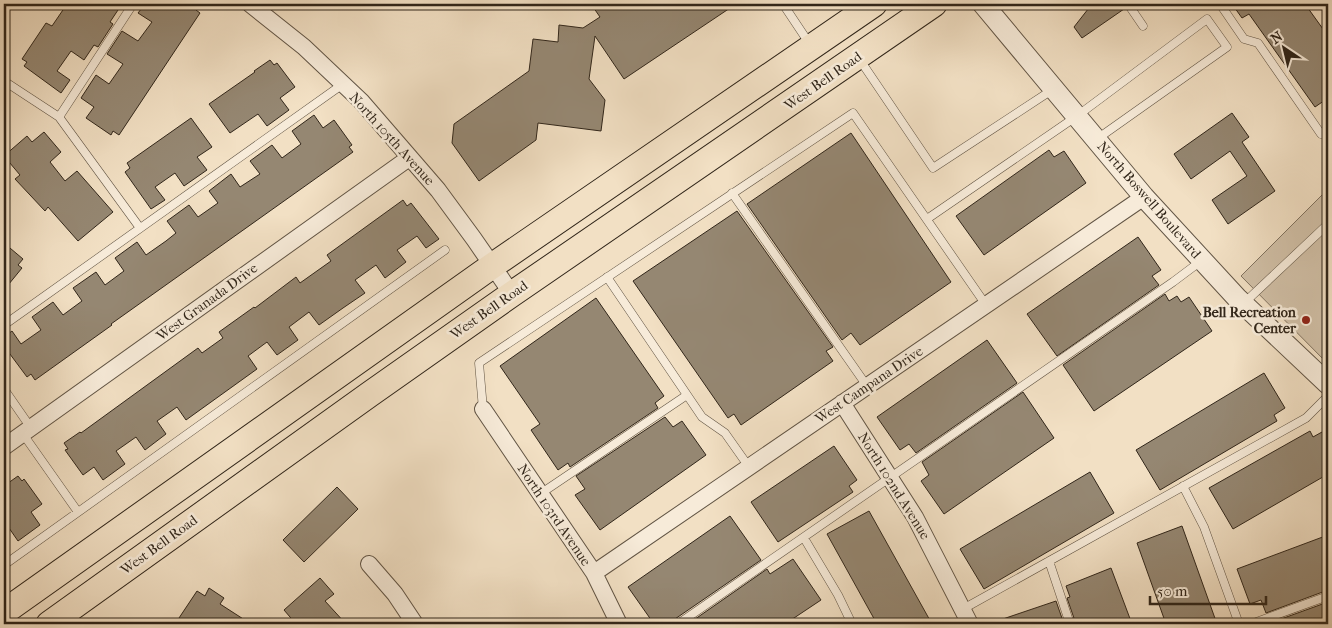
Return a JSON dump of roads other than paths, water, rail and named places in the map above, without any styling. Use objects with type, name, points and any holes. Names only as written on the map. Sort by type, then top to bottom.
[{"type":"main road","name":"West Bell Road","points":[[49,624],[512,294],[934,4]]},
{"type":"main road","points":[[4,612],[492,266],[812,47],[864,9]]},
{"type":"street","name":"North 105th Avenue","points":[[250,4],[304,48],[360,101],[438,190],[512,294]]},
{"type":"street","name":"North Boswell Boulevard","points":[[983,4],[1096,140],[1202,260],[1243,304],[1328,384]]},
{"type":"street","name":"West Granada Drive","points":[[4,447],[409,158]]},
{"type":"street","name":"West Campana Drive","points":[[594,573],[1144,196]]},
{"type":"street","name":"North 102nd Avenue","points":[[842,403],[916,517],[970,624]]},
{"type":"street","name":"North 103rd Avenue","points":[[482,409],[594,573],[618,624]]},
{"type":"street","points":[[370,564],[395,594],[415,624]]},
{"type":"lane","points":[[58,117],[133,4]]},
{"type":"lane","points":[[782,4],[812,47]]},
{"type":"lane","points":[[1128,4],[1143,26]]},
{"type":"lane","points":[[1220,4],[1244,39],[1258,43],[1321,134],[1328,129]]},
{"type":"lane","points":[[927,219],[1076,116],[1208,19],[1226,47],[1096,140]]},
{"type":"lane","points":[[858,56],[933,168],[1054,89]]},
{"type":"lane","points":[[4,81],[58,117],[140,228]]},
{"type":"lane","points":[[4,325],[343,84]]},
{"type":"lane","points":[[482,409],[479,363],[853,113],[986,305]]},
{"type":"lane","points":[[732,194],[867,386]]},
{"type":"lane","points":[[1243,304],[1328,224]]},
{"type":"lane","points":[[4,565],[445,250]]},
{"type":"lane","points":[[678,624],[891,479],[1202,260]]},
{"type":"lane","points":[[607,278],[702,417],[725,433],[749,467]]},
{"type":"lane","points":[[4,389],[27,431],[78,512]]},
{"type":"lane","points":[[540,494],[687,396]]},
{"type":"lane","points":[[963,609],[1306,418],[1328,396]]},
{"type":"lane","points":[[1184,486],[1204,528],[1239,624]]},
{"type":"lane","points":[[804,538],[852,624]]},
{"type":"lane","points":[[1049,561],[1070,624]]},
{"type":"lane","points":[[1251,624],[1328,596]]},
{"type":"place","name":"Bell Recreation Center","points":[[1306,320]]}]
